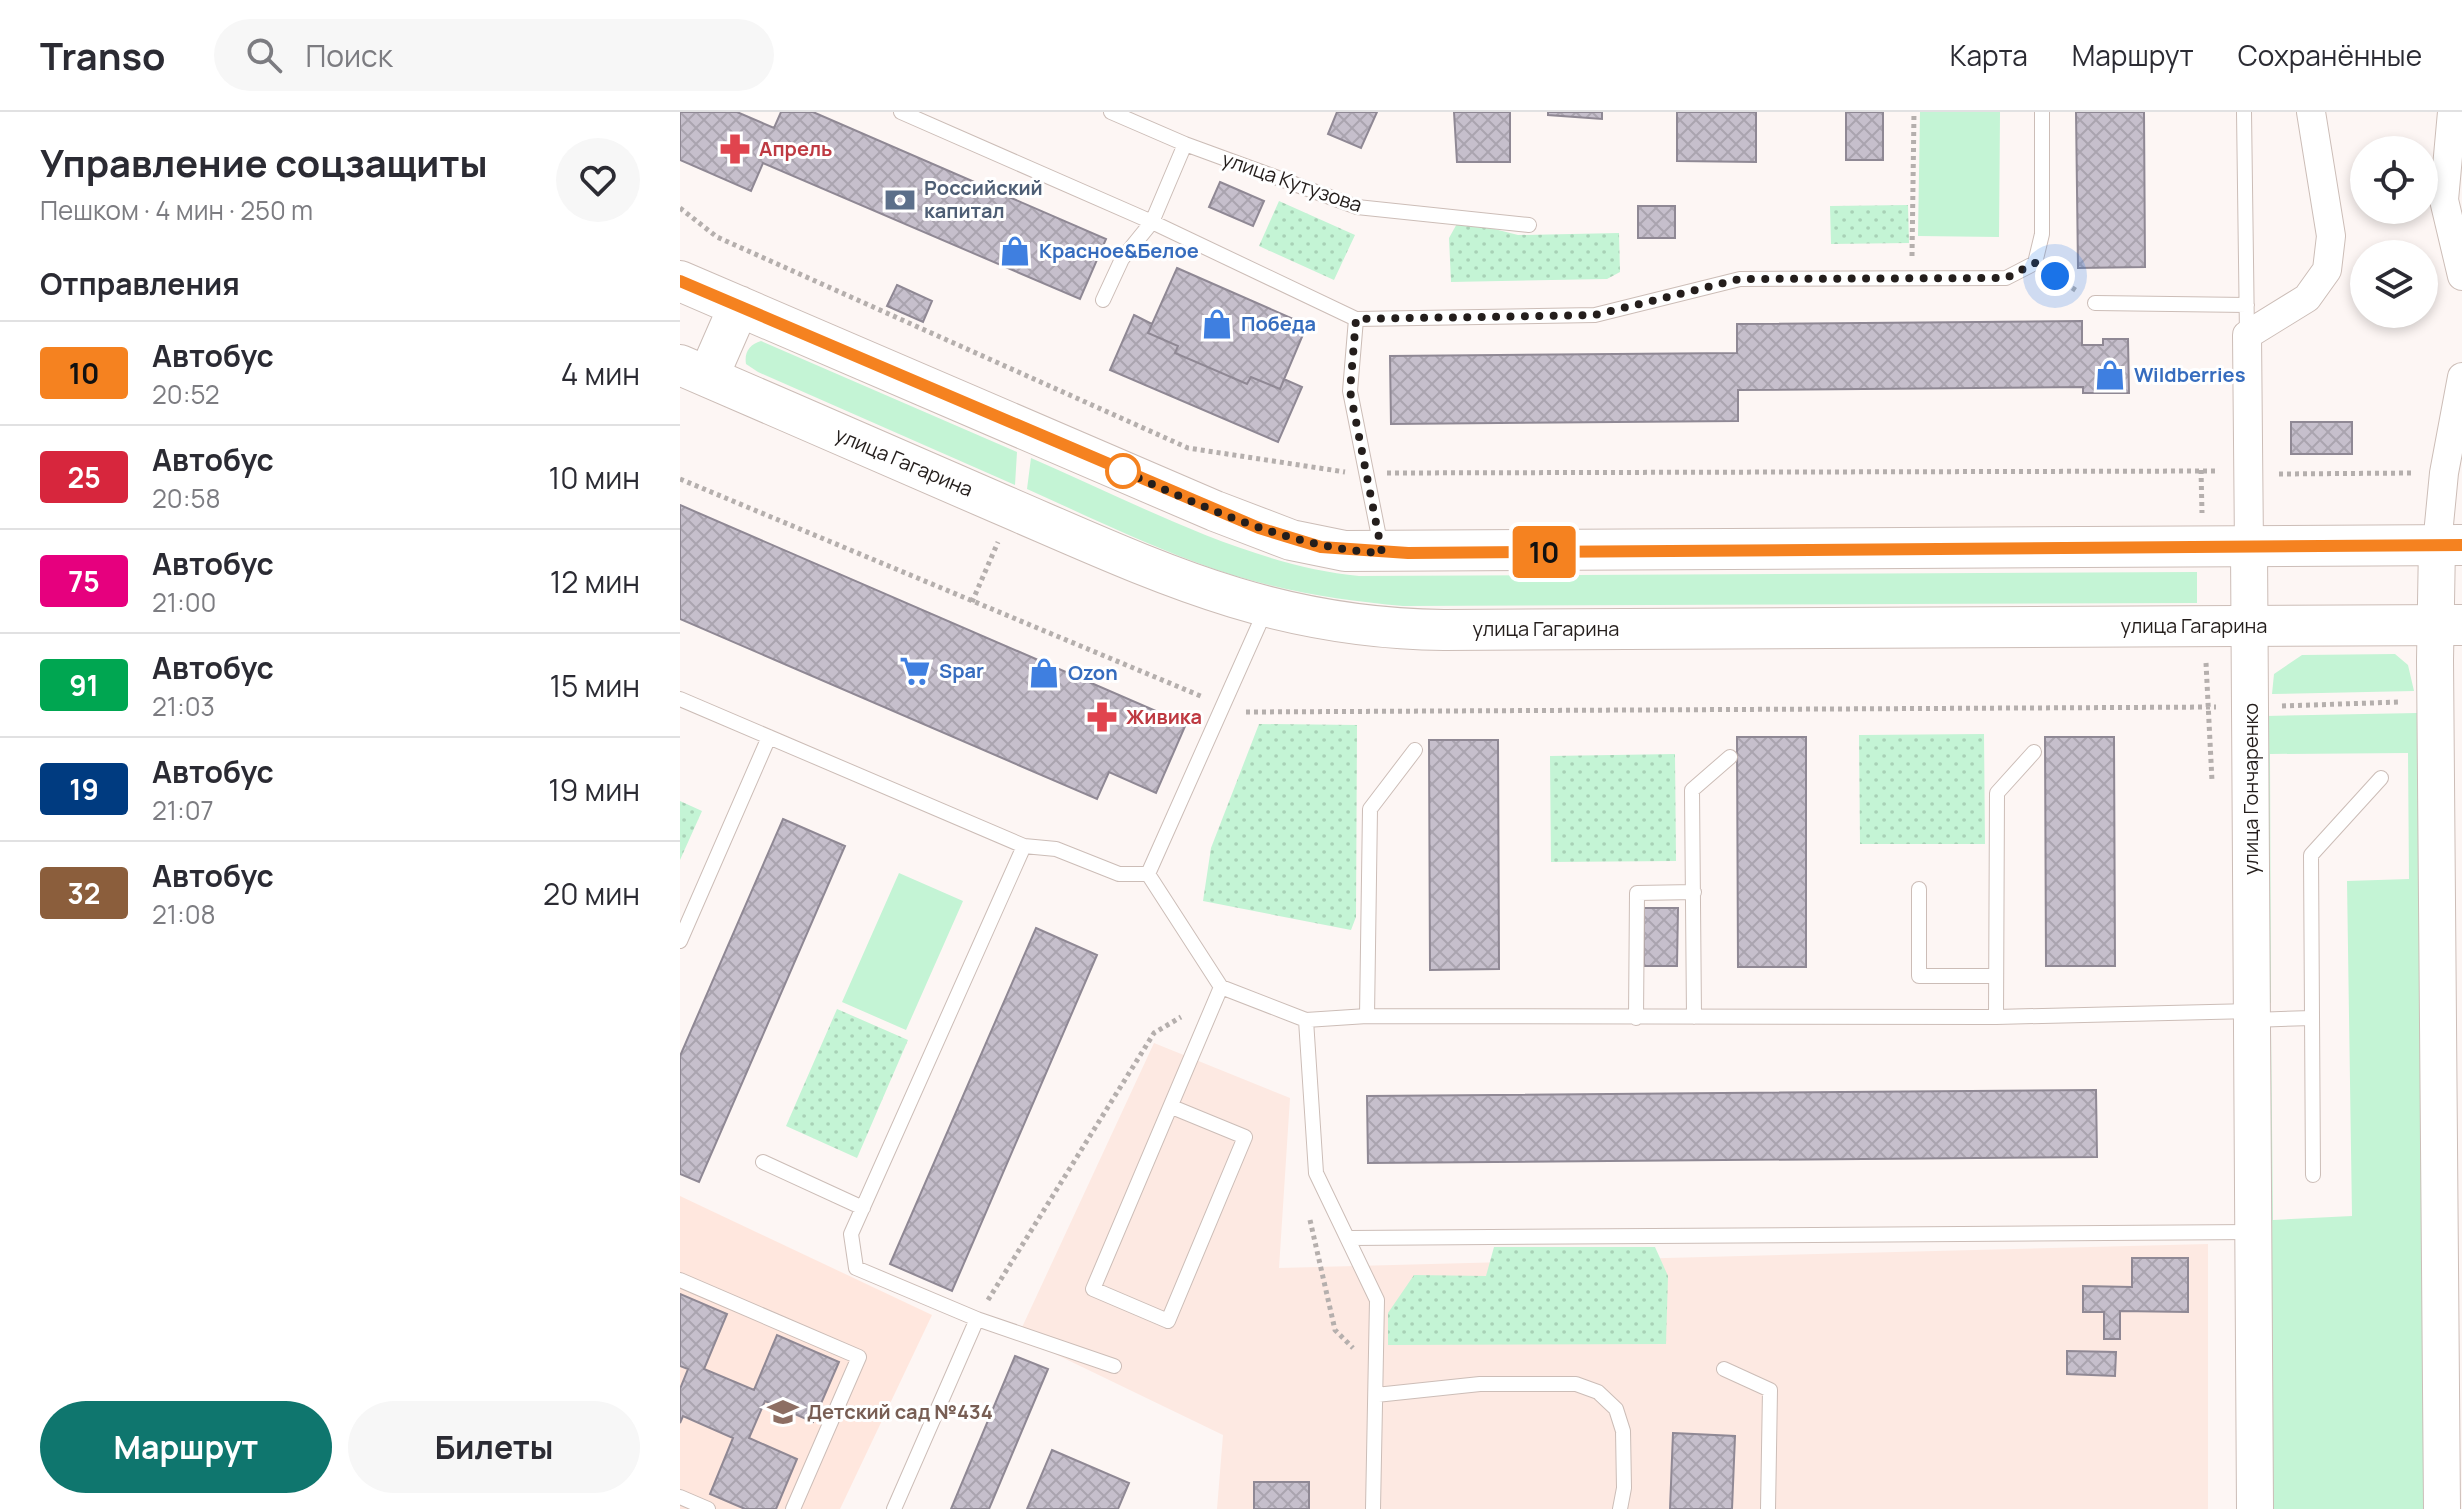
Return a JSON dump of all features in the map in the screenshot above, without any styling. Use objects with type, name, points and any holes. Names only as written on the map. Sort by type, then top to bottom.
[{"type":"main road","points":[[680,281],[1259,528],[1321,547],[1382,553],[2450,545]]},
{"type":"main road","points":[[694,371],[739,306]]},
{"type":"main road","name":"улица Гагарина","points":[[694,371],[1179,581],[1266,609],[1315,620],[1413,629],[2448,625]]},
{"type":"street","points":[[2247,335],[2307,298],[2327,270],[2331,236],[2311,112]]},
{"type":"street","points":[[2452,112],[2444,200],[2462,276]]},
{"type":"street","name":"улица Гончаренко","points":[[2247,335],[2255,1509]]},
{"type":"street","points":[[2442,1509],[2444,1020],[2435,700],[2448,625],[2450,545],[2444,473],[2462,377]]},
{"type":"lane","points":[[901,112],[1152,222],[1356,319],[1595,315],[1740,279],[1912,281],[2006,278],[2035,263],[2042,234],[2042,112]]},
{"type":"lane","name":"улица Кутузова","points":[[1111,112],[1185,144],[1357,207],[1529,225]]},
{"type":"lane","points":[[2244,112],[2247,335]]},
{"type":"lane","points":[[1103,300],[1122,259],[1152,222],[1185,144]]},
{"type":"lane","points":[[2095,303],[2247,305]]},
{"type":"lane","points":[[1356,319],[1350,391],[1382,553]]},
{"type":"lane","points":[[1148,874],[1266,609]]},
{"type":"lane","points":[[680,699],[1024,846],[1056,849],[1119,874],[1148,874]]},
{"type":"lane","points":[[680,941],[769,737]]},
{"type":"lane","points":[[1367,1016],[1370,809],[1415,750]]},
{"type":"lane","points":[[1996,1017],[1997,793],[2034,752]]},
{"type":"lane","points":[[1694,1017],[1692,790],[1730,757]]},
{"type":"lane","points":[[2313,1175],[2311,855],[2381,778]]},
{"type":"lane","points":[[1024,846],[851,1234],[856,1268],[977,1319],[1114,1366]]},
{"type":"lane","points":[[1148,874],[1219,992],[1306,1020],[1367,1016],[2252,1015],[2312,1018]]},
{"type":"lane","points":[[1919,889],[1919,976],[1996,976]]},
{"type":"lane","points":[[1636,1018],[1637,893],[1694,892]]},
{"type":"lane","points":[[1172,1107],[1245,1137],[1168,1321],[1093,1289],[1219,992]]},
{"type":"lane","points":[[1306,1020],[1316,1173],[1350,1238],[1377,1300],[1373,1509]]},
{"type":"lane","points":[[763,1162],[863,1208]]},
{"type":"lane","points":[[1350,1238],[2253,1232]]},
{"type":"lane","points":[[680,1280],[859,1357],[793,1509]]},
{"type":"lane","points":[[894,1509],[977,1319]]},
{"type":"lane","points":[[1724,1369],[1770,1390],[1768,1509]]},
{"type":"lane","points":[[1376,1395],[1480,1384],[1576,1384],[1598,1392],[1616,1409],[1623,1431],[1624,1488],[1620,1509]]},
{"type":"lane","points":[[680,1497],[708,1509]]},
{"type":"path","points":[[1912,281],[1914,112]]},
{"type":"path","points":[[680,208],[717,237],[1188,448],[1325,471],[2201,470],[2248,474],[2444,473]]},
{"type":"path","points":[[2035,263],[2095,303]]},
{"type":"path","points":[[680,479],[1240,712],[2251,707],[2435,700]]},
{"type":"path","points":[[977,1319],[1154,1033],[1219,992]]},
{"type":"path","points":[[1322,1186],[1310,1219],[1335,1330],[1355,1351]]},
{"type":"shaded area","points":[[1154,1043],[1290,1098],[1279,1268],[2208,1244],[2208,1509],[1217,1509],[1223,1435],[1018,1336]]},
{"type":"shaded area","name":"Детский сад №434","points":[[680,1196],[932,1315],[840,1509],[680,1509]]},
{"type":"green space","points":[[1920,112],[2000,112],[1999,237],[1918,236]]},
{"type":"green space","points":[[1279,201],[1355,235],[1334,280],[1259,246]]},
{"type":"green space","points":[[1908,205],[1909,243],[1831,244],[1830,206]]},
{"type":"green space","points":[[1459,220],[1518,235],[1619,233],[1620,272],[1607,279],[1451,282],[1449,238]]},
{"type":"green space","points":[[761,341],[1017,452],[1015,485],[758,372],[746,364],[746,356],[751,346]]},
{"type":"green space","points":[[1031,458],[1233,545],[1317,570],[1359,576],[2197,572],[2197,603],[1403,606],[1350,600],[1298,592],[1246,579],[1174,554],[1111,527],[1027,489]]},
{"type":"green space","points":[[2395,654],[2408,665],[2414,691],[2272,694],[2274,674],[2302,655]]},
{"type":"green space","points":[[2417,713],[2437,1509],[2270,1509],[2267,1030],[2271,1030],[2273,1220],[2352,1216],[2347,881],[2409,879],[2408,753],[2270,754],[2271,1003],[2267,1002],[2266,716]]},
{"type":"green space","points":[[1259,724],[1357,725],[1356,917],[1351,930],[1203,901],[1211,848]]},
{"type":"green space","points":[[1984,734],[1985,844],[1860,844],[1859,735]]},
{"type":"green space","points":[[1675,754],[1676,861],[1551,862],[1550,756]]},
{"type":"green space","points":[[680,801],[702,811],[680,860]]},
{"type":"green space","points":[[899,873],[963,901],[906,1030],[842,1002]]},
{"type":"green space","points":[[837,1009],[908,1040],[857,1158],[786,1126]]},
{"type":"green space","points":[[1494,1247],[1655,1247],[1668,1276],[1666,1344],[1388,1345],[1388,1313],[1414,1275],[1486,1276]]},
{"type":"building","points":[[680,112],[737,112],[774,128],[781,112],[813,112],[1106,239],[1080,299],[763,163],[751,191],[680,160]]},
{"type":"building","points":[[1337,112],[1377,112],[1361,148],[1328,134]]},
{"type":"building","points":[[1454,112],[1510,112],[1510,162],[1457,162]]},
{"type":"building","points":[[1548,112],[1602,112],[1602,119],[1548,115]]},
{"type":"building","points":[[1677,112],[1756,112],[1756,162],[1677,161]]},
{"type":"building","points":[[1846,112],[1883,112],[1883,160],[1846,160]]},
{"type":"building","points":[[2076,112],[2144,112],[2145,267],[2078,268]]},
{"type":"building","points":[[1220,182],[1264,201],[1253,226],[1209,207]]},
{"type":"building","points":[[1638,206],[1675,206],[1675,238],[1638,238]]},
{"type":"building","points":[[1177,268],[1307,325],[1280,389],[1251,377],[1247,384],[1175,353],[1178,346],[1148,333]]},
{"type":"building","points":[[897,285],[932,301],[923,322],[887,306]]},
{"type":"building","points":[[1134,315],[1152,324],[1148,333],[1178,346],[1175,353],[1247,384],[1251,377],[1280,389],[1284,379],[1302,387],[1278,442],[1110,370]]},
{"type":"building","points":[[2082,321],[2082,345],[2103,345],[2103,339],[2128,339],[2129,393],[2083,393],[2083,387],[1738,390],[1738,421],[1391,424],[1390,356],[1737,353],[1737,324]]},
{"type":"building","points":[[2291,422],[2352,422],[2352,454],[2291,454]]},
{"type":"building","points":[[680,505],[1186,724],[1156,793],[1109,772],[1097,799],[680,619]]},
{"type":"building","points":[[1737,737],[1806,737],[1806,967],[1738,967]]},
{"type":"building","points":[[2045,737],[2114,737],[2115,966],[2046,966]]},
{"type":"building","points":[[1429,740],[1498,740],[1499,969],[1430,970]]},
{"type":"building","points":[[783,819],[845,846],[699,1182],[680,1174],[680,1056]]},
{"type":"building","points":[[1644,908],[1678,908],[1677,966],[1644,966]]},
{"type":"building","points":[[1036,928],[1097,955],[952,1291],[890,1264]]},
{"type":"building","points":[[2096,1090],[2097,1157],[1368,1163],[1367,1096]]},
{"type":"building","points":[[2132,1258],[2188,1258],[2188,1312],[2120,1311],[2120,1339],[2104,1339],[2104,1312],[2083,1312],[2083,1286],[2132,1287]]},
{"type":"building","points":[[680,1294],[727,1314],[704,1369],[754,1390],[777,1335],[839,1362],[813,1422],[765,1401],[749,1438],[797,1459],[776,1509],[745,1509],[710,1494],[733,1438],[683,1416],[680,1423],[680,1389],[688,1369],[680,1366]]},
{"type":"building","points":[[2067,1351],[2116,1352],[2115,1376],[2067,1374]]},
{"type":"building","points":[[1015,1356],[1048,1369],[989,1509],[951,1509]]},
{"type":"building","points":[[1673,1433],[1735,1436],[1732,1509],[1670,1509]]},
{"type":"building","points":[[1052,1450],[1129,1483],[1118,1509],[1027,1509]]},
{"type":"building","points":[[1254,1482],[1309,1482],[1309,1509],[1254,1509]]},
{"type":"bus line","name":"10","points":[[680,281],[1215,511],[1291,540],[1345,551],[2462,545]]},
{"type":"place","name":"Апрель","points":[[735,149]]},
{"type":"place","name":"Российский капитал","points":[[900,200]]},
{"type":"place","name":"Красное&Белое","points":[[1015,251]]},
{"type":"place","name":"Победа","points":[[1217,324]]},
{"type":"place","name":"Wildberries","points":[[2110,375]]},
{"type":"place","name":"Spar","points":[[915,671]]},
{"type":"place","name":"Ozon","points":[[1044,673]]},
{"type":"place","name":"Живика","points":[[1102,717]]},
{"type":"place","name":"Детский сад №434","points":[[783,1412]]},
{"type":"route","points":[[1123,471],[1111,466],[1291,540],[1345,551],[1382,553],[1350,391],[1356,319],[1595,315],[1740,279],[1912,281],[2006,278],[2035,263],[2055,276]]}]
